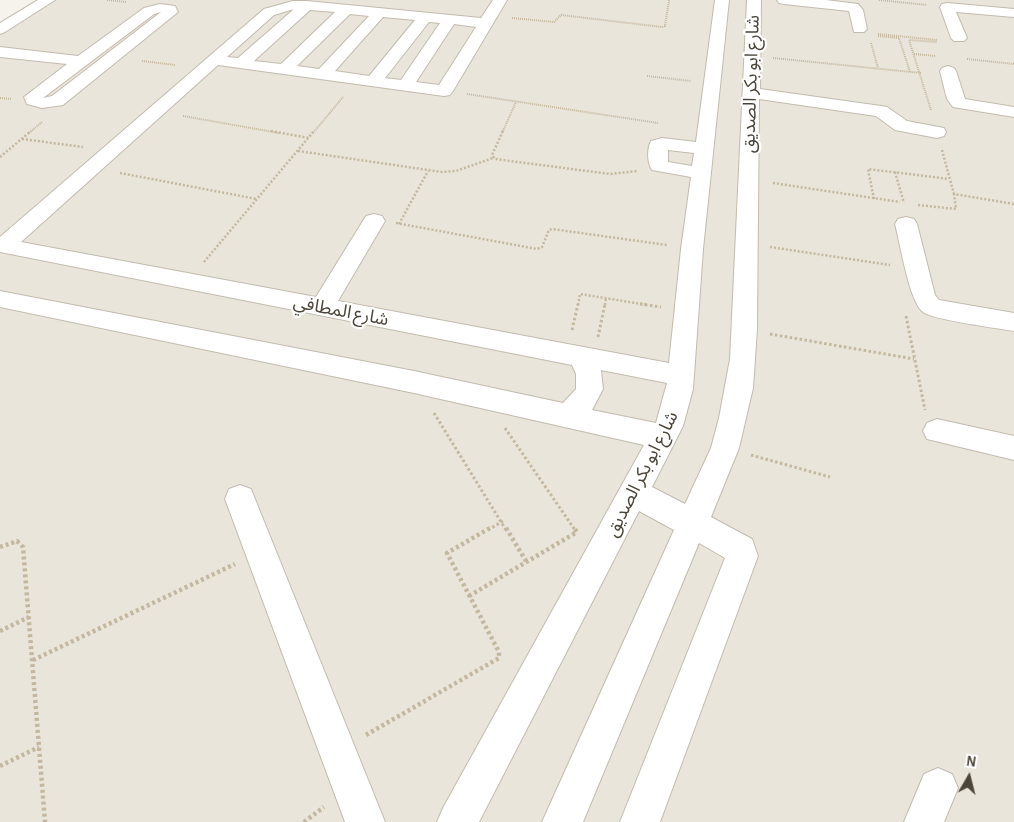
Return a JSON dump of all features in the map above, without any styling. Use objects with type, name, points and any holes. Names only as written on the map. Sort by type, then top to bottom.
[{"type":"street","points":[[7,8],[21,0]]},
{"type":"street","points":[[0,29],[48,0]]},
{"type":"street","points":[[208,65],[241,64],[444,91],[500,0]]},
{"type":"street","name":"شارع ابو بكر الصديق","points":[[457,822],[634,493],[664,436],[676,406],[682,376],[692,249],[722,0]]},
{"type":"street","name":"شارع ابو بكر الصديق","points":[[562,822],[725,448],[739,396],[746,330],[747,179],[754,0]]},
{"type":"street","points":[[784,0],[853,7],[856,10],[864,32]]},
{"type":"street","points":[[1,246],[270,12],[293,5],[306,5],[450,20],[488,20]]},
{"type":"street","points":[[241,64],[306,5]]},
{"type":"street","points":[[959,38],[948,7],[1014,14]]},
{"type":"street","points":[[160,8],[171,10],[170,13],[57,101],[34,102],[33,97],[81,62],[149,11],[160,8]]},
{"type":"street","points":[[284,70],[346,8]]},
{"type":"street","points":[[323,75],[380,12]]},
{"type":"street","points":[[366,80],[424,17]]},
{"type":"street","points":[[404,86],[450,20]]},
{"type":"street","points":[[0,52],[81,62]]},
{"type":"street","points":[[949,74],[956,99],[959,103],[1014,112]]},
{"type":"street","points":[[750,93],[881,111],[901,126],[937,132]]},
{"type":"street","points":[[659,166],[658,145],[660,144],[704,150]]},
{"type":"street","points":[[910,214],[924,297],[931,306],[1014,322]]},
{"type":"street","points":[[322,307],[374,222]]},
{"type":"street","name":"شارع المطافي","points":[[1,246],[682,376]]},
{"type":"street","points":[[0,299],[414,382],[664,436]]},
{"type":"street","points":[[569,415],[585,400],[590,389],[590,377],[587,366],[581,357]]},
{"type":"street","points":[[937,431],[1014,448]]},
{"type":"street","points":[[634,493],[738,548],[742,556],[640,822]]},
{"type":"street","points":[[240,499],[364,822]]},
{"type":"path","points":[[488,20],[554,22],[560,15],[662,27],[665,26],[669,0]]},
{"type":"path","points":[[879,0],[948,7]]},
{"type":"path","points":[[864,32],[878,68]]},
{"type":"path","points":[[864,32],[954,42],[959,40],[959,38]]},
{"type":"path","points":[[877,36],[899,38],[910,72]]},
{"type":"path","points":[[753,56],[910,72],[949,74]]},
{"type":"path","points":[[114,57],[208,65]]},
{"type":"path","points":[[647,76],[712,83]]},
{"type":"path","points":[[187,281],[308,138],[366,80]]},
{"type":"path","points":[[444,91],[516,102],[704,150]]},
{"type":"path","points":[[1,155],[46,118],[49,109],[57,101]]},
{"type":"path","points":[[493,158],[492,155],[516,102]]},
{"type":"path","points":[[155,112],[308,138]]},
{"type":"path","points":[[22,139],[112,150]]},
{"type":"path","points":[[298,151],[428,171],[456,171],[493,158],[610,174],[659,166]]},
{"type":"path","points":[[92,167],[257,199]]},
{"type":"path","points":[[874,199],[867,170],[949,179]]},
{"type":"path","points":[[399,224],[428,171]]},
{"type":"path","points":[[747,179],[904,203],[895,172]]},
{"type":"path","points":[[910,214],[956,209],[954,194],[1014,204]]},
{"type":"path","points":[[374,222],[378,220],[537,249],[542,247],[550,229],[692,249]]},
{"type":"path","points":[[746,244],[918,269]]},
{"type":"path","points":[[581,357],[580,294],[687,310]]},
{"type":"path","points":[[581,357],[606,298]]},
{"type":"path","points":[[905,313],[928,424],[937,431]]},
{"type":"path","points":[[746,330],[914,359]]},
{"type":"path","points":[[414,382],[503,521],[526,561]]},
{"type":"path","points":[[468,596],[577,532],[483,397]]},
{"type":"path","points":[[725,448],[830,477]]},
{"type":"path","points":[[338,752],[499,658],[499,652],[447,553],[503,521]]},
{"type":"path","points":[[0,547],[17,541],[22,544],[45,822]]},
{"type":"path","points":[[32,660],[261,552]]},
{"type":"path","points":[[0,631],[29,617]]},
{"type":"path","points":[[0,766],[39,747]]},
{"type":"shaded area","points":[[42,0],[1014,0],[1014,822],[0,822],[0,25]]}]
